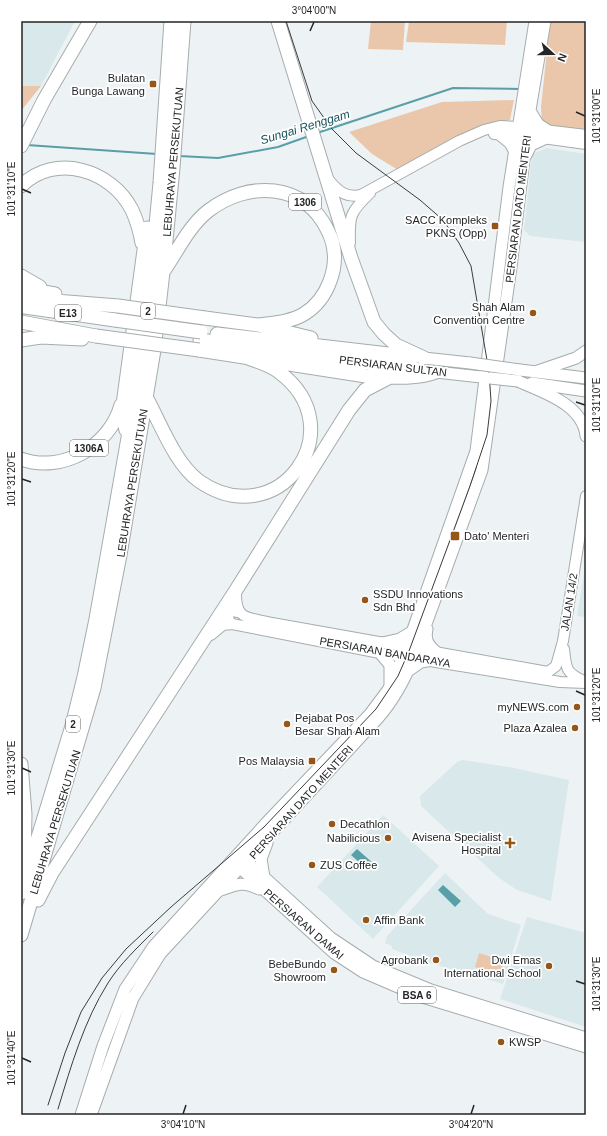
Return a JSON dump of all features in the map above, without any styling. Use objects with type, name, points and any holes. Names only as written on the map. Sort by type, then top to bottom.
[{"type":"highway","points":[[21,146],[44,100],[90,21]]},
{"type":"highway","name":"LEBUHRAYA PERSEKUTUAN","points":[[169,145],[171,21]]},
{"type":"highway","name":"LEBUHRAYA PERSEKUTUAN","points":[[22,931],[94,688],[116,578],[146,397],[163,272],[167,167],[184,21]]},
{"type":"highway","points":[[278,21],[351,258],[374,322],[384,334],[396,344],[424,358]]},
{"type":"highway","name":"LEBUHRAYA PERSEKUTUAN","points":[[22,890],[72,726],[96,619],[128,438],[147,318],[160,183],[167,167]]},
{"type":"highway","points":[[21,186],[38,174],[64,168],[78,168],[91,172],[104,180],[124,198],[132,210],[139,227],[144,256]]},
{"type":"highway","points":[[128,438],[122,412],[150,207],[160,183]]},
{"type":"highway","name":"1306","points":[[163,272],[192,227],[207,212],[225,200],[244,192],[261,190],[277,191],[294,196],[306,202],[323,219],[332,239],[334,266],[326,290],[318,303],[304,314],[288,320],[258,325]]},
{"type":"highway","points":[[21,276],[53,293],[85,303]]},
{"type":"highway","points":[[21,288],[53,293]]},
{"type":"highway","points":[[21,302],[30,299],[118,306],[258,325],[361,351]]},
{"type":"highway","name":"E13","points":[[21,306],[200,341]]},
{"type":"highway","name":"E13","points":[[21,314],[115,324]]},
{"type":"highway","points":[[21,322],[96,336],[200,341],[269,366],[284,376],[298,390],[308,413],[311,434],[309,447],[302,464],[289,479],[274,489],[252,496],[235,495],[219,491],[198,480],[181,462],[170,446],[146,397]]},
{"type":"highway","points":[[21,340],[41,337],[78,340],[96,336]]},
{"type":"highway","name":"PERSIARAN SULTAN","points":[[200,341],[361,351],[424,358]]},
{"type":"highway","name":"PERSIARAN SULTAN","points":[[200,341],[436,372]]},
{"type":"highway","points":[[243,356],[348,374],[390,377],[427,375],[436,372]]},
{"type":"highway","points":[[22,931],[52,873],[236,590],[357,399],[365,390],[390,377]]},
{"type":"highway","name":"1306A","points":[[21,460],[29,463],[49,464],[70,460],[94,445],[108,433],[114,423],[126,389]]},
{"type":"highway","points":[[21,764],[25,814],[22,890]]},
{"type":"main road","name":"PERSIARAN DATO MENTERI","points":[[81,1115],[103,1046],[125,989],[154,947],[240,861],[370,714],[390,687],[411,652],[430,614],[482,470],[531,73],[535,21]]},
{"type":"main road","name":"PERSIARAN DATO MENTERI","points":[[531,73],[545,21]]},
{"type":"main road","points":[[527,106],[546,134],[586,144]]},
{"type":"main road","points":[[327,178],[339,191],[352,196],[361,194],[459,141],[478,134],[484,130],[500,126],[546,134],[586,135]]},
{"type":"main road","points":[[478,134],[499,134],[523,131]]},
{"type":"main road","points":[[499,134],[520,154],[546,134]]},
{"type":"main road","name":"PERSIARAN DATO MENTERI","points":[[91,1115],[133,998],[160,954],[219,891],[240,861],[272,834],[386,709],[408,672],[413,631],[476,451],[485,376],[520,154]]},
{"type":"main road","points":[[351,258],[349,222],[353,211],[376,187]]},
{"type":"main road","points":[[534,372],[576,358],[586,350]]},
{"type":"main road","name":"PERSIARAN SULTAN","points":[[424,358],[586,378]]},
{"type":"main road","name":"PERSIARAN SULTAN","points":[[436,372],[518,381],[586,391]]},
{"type":"main road","points":[[518,381],[558,399],[576,414],[585,429],[586,436]]},
{"type":"main road","name":"JALAN 14/2","points":[[540,671],[548,672],[556,666],[563,641],[583,540],[586,496]]},
{"type":"main road","points":[[232,624],[228,619],[228,614],[232,611],[238,612],[236,604],[236,590]]},
{"type":"main road","name":"PERSIARAN BANDARAYA","points":[[238,612],[246,616],[272,623],[381,648]]},
{"type":"main road","points":[[408,672],[421,662],[433,656],[425,638],[430,614]]},
{"type":"main road","points":[[196,652],[216,629],[223,625],[232,624]]},
{"type":"main road","name":"PERSIARAN BANDARAYA","points":[[232,624],[411,652],[560,682],[586,682]]},
{"type":"main road","points":[[390,687],[390,665],[381,648],[413,631]]},
{"type":"main road","points":[[563,641],[565,665],[568,672],[586,682]]},
{"type":"main road","name":"PERSIARAN BANDARAYA","points":[[433,656],[540,671]]},
{"type":"main road","points":[[264,877],[261,859],[272,834]]},
{"type":"main road","name":"PERSIARAN DAMAI","points":[[240,861],[264,877],[331,938],[372,966],[432,990],[586,1038]]},
{"type":"main road","name":"PERSIARAN DAMAI","points":[[240,861],[272,896],[334,954],[363,972],[419,996],[586,1048]]},
{"type":"main road","points":[[219,891],[239,883],[248,884],[272,896]]},
{"type":"shaded area","points":[[21,21],[75,21],[41,86],[21,86]]},
{"type":"shaded area","points":[[371,21],[405,21],[403,50],[368,49]]},
{"type":"shaded area","points":[[409,21],[507,21],[505,45],[406,42]]},
{"type":"shaded area","points":[[550,21],[586,21],[586,132],[555,128],[542,124],[541,107]]},
{"type":"shaded area","points":[[21,86],[41,86],[21,111]]},
{"type":"shaded area","points":[[514,100],[510,120],[479,129],[398,170],[372,154],[349,132],[442,102]]},
{"type":"shaded area","points":[[547,148],[586,154],[586,242],[530,236],[524,230],[532,154]]},
{"type":"shaded area","points":[[586,562],[586,617],[577,616]]},
{"type":"shaded area","name":"Avisena Specialist Hospital","points":[[463,760],[514,768],[569,780],[551,901],[517,890],[499,878],[421,806],[420,796],[457,762]]},
{"type":"shaded area","points":[[383,815],[439,866],[373,939],[317,887]]},
{"type":"shaded area","points":[[445,873],[488,914],[521,925],[503,984],[420,960],[392,949],[392,946],[385,943],[387,936]]},
{"type":"shaded area","name":"Dwi Emas International School","points":[[527,917],[586,933],[586,1027],[500,999]]},
{"type":"shaded area","points":[[479,953],[504,961],[500,975],[475,967]]},
{"type":"water","points":[[357,849],[374,864],[368,870],[351,855]]},
{"type":"water","points":[[443,885],[461,901],[455,907],[438,890]]},
{"type":"waterway","name":"Sungai Renggam","points":[[317,133],[453,88],[521,89]]},
{"type":"waterway","name":"Sungai Renggam","points":[[179,156],[218,158],[278,147],[309,136]]},
{"type":"waterway","name":"Sungai Renggam","points":[[27,145],[157,154]]},
{"type":"tram line","points":[[48,1105],[65,1053],[81,1012],[102,978],[126,949],[171,907],[264,827],[376,709],[398,676],[409,651],[470,486],[487,435],[491,401],[489,372],[471,266],[459,243],[443,220],[420,200],[356,153],[332,129],[312,101],[286,21]]},
{"type":"tram line","points":[[58,1109],[79,1044],[99,998],[118,969],[153,932]]},
{"type":"place","name":"Bulatan Bunga Lawang","points":[[153,84]]},
{"type":"place","name":"SACC Kompleks PKNS (Opp)","points":[[495,226]]},
{"type":"place","name":"Shah Alam Convention Centre","points":[[533,313]]},
{"type":"place","name":"Dato' Menteri","points":[[455,536]]},
{"type":"place","name":"SSDU Innovations Sdn Bhd","points":[[365,600]]},
{"type":"place","name":"myNEWS.com","points":[[577,707]]},
{"type":"place","name":"Pejabat Pos Besar Shah Alam","points":[[287,724]]},
{"type":"place","name":"Plaza Azalea","points":[[575,728]]},
{"type":"place","name":"Pos Malaysia","points":[[312,761]]},
{"type":"place","name":"Decathlon","points":[[332,824]]},
{"type":"place","name":"Nabilicious","points":[[388,838]]},
{"type":"place","name":"Avisena Specialist Hospital","points":[[510,843]]},
{"type":"place","name":"ZUS Coffee","points":[[312,865]]},
{"type":"place","name":"Affin Bank","points":[[366,920]]},
{"type":"place","name":"Agrobank","points":[[436,960]]},
{"type":"place","name":"Dwi Emas International School","points":[[549,966]]},
{"type":"place","name":"BebeBundo Showroom","points":[[334,970]]},
{"type":"place","name":"KWSP","points":[[501,1042]]}]
